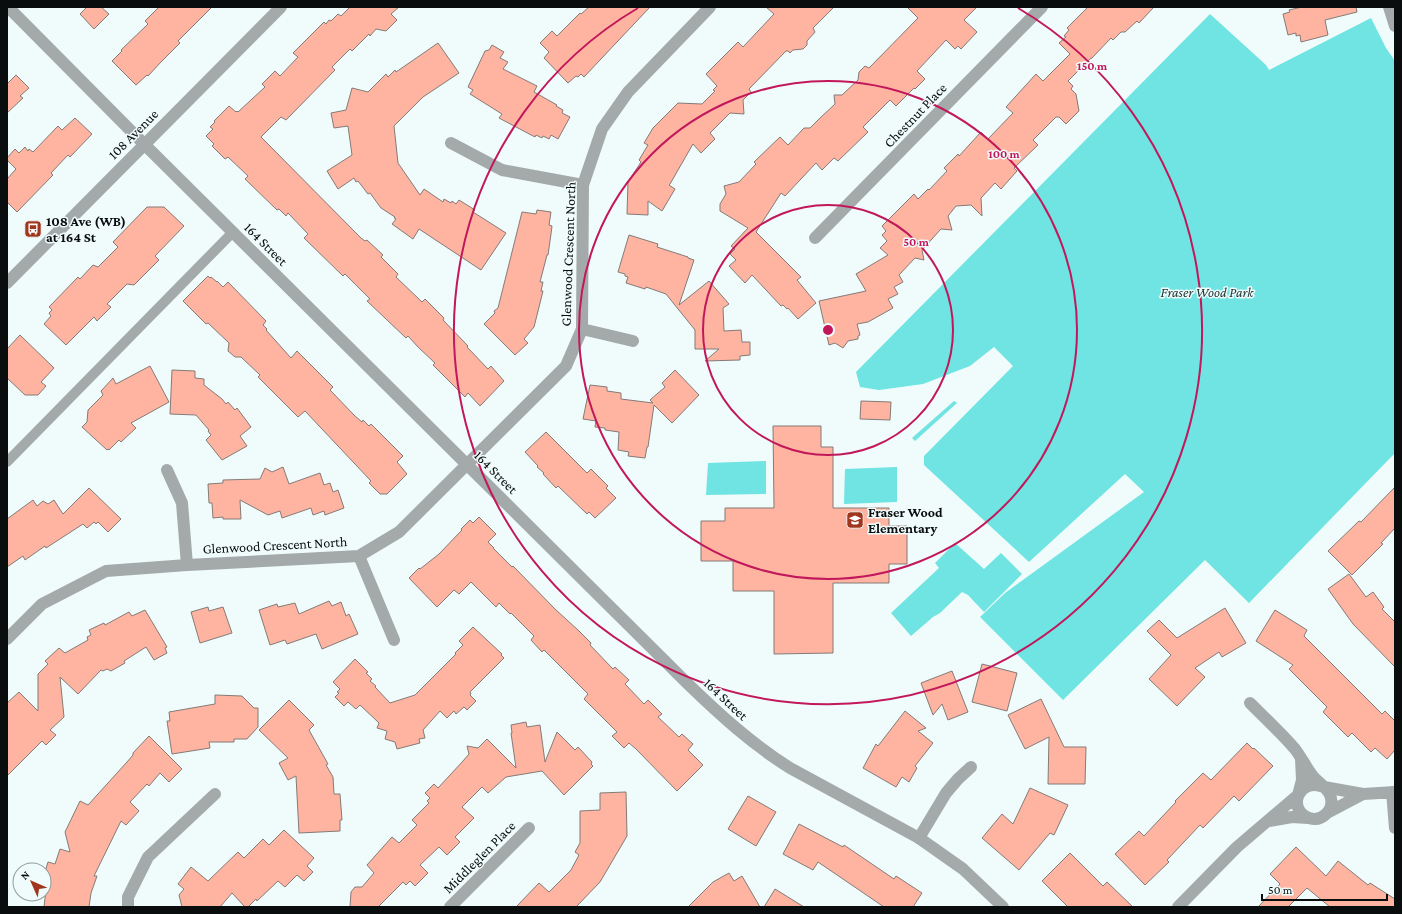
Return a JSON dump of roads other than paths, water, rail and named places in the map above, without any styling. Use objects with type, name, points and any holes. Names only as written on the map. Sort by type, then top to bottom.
[{"type":"street","name":"164 Street","points":[[8,7],[144,144],[737,731],[772,757],[790,768],[919,838],[963,869],[1003,907]]},
{"type":"street","name":"108 Avenue","points":[[7,283],[281,7]]},
{"type":"street","name":"Glenwood Crescent North","points":[[7,639],[42,604],[106,571],[359,556],[399,532],[566,366],[582,329],[583,185],[602,128],[628,92],[710,7]]},
{"type":"street","points":[[1388,7],[1395,26]]},
{"type":"street","name":"Chestnut Place","points":[[815,238],[1037,9]]},
{"type":"street","points":[[451,143],[502,170],[583,185]]},
{"type":"street","points":[[582,329],[633,341]]},
{"type":"street","points":[[167,470],[182,503],[187,565]]},
{"type":"street","points":[[359,556],[394,640]]},
{"type":"street","points":[[1250,703],[1296,750],[1313,776],[1331,796],[1330,808],[1327,813]]},
{"type":"street","points":[[1301,759],[1302,780],[1298,795],[1298,806],[1300,811],[1308,818]]},
{"type":"street","points":[[919,838],[946,793],[971,767]]},
{"type":"street","points":[[1178,907],[1237,847],[1269,821],[1306,786],[1312,785],[1363,794],[1393,792],[1395,828]]},
{"type":"street","points":[[128,907],[128,897],[148,857],[215,794]]},
{"type":"street","points":[[1269,821],[1292,818],[1318,819],[1363,794]]},
{"type":"street","name":"Middleglen Place","points":[[450,907],[529,828]]},
{"type":"lane","points":[[7,462],[233,232]]},
{"type":"place","name":"108 Ave (WB) at 164 St","points":[[33,229]]},
{"type":"place","name":"Fraser Wood Elementary","points":[[855,520]]},
{"type":"park label","name":"Fraser Wood Park","points":[[1207,292]]}]
